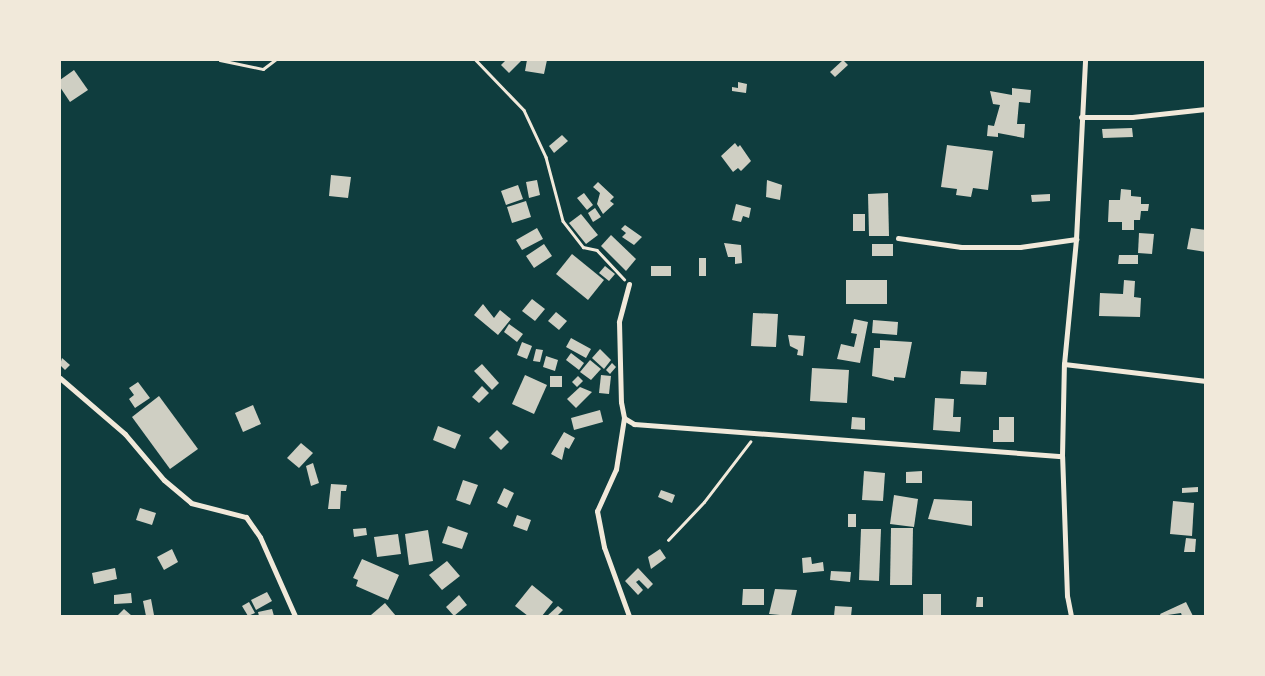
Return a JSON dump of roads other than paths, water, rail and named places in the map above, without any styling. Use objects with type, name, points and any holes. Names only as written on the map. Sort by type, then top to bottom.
[{"type":"street","points":[[1071,617],[1067,596],[1062,456],[1064,364],[1076,239],[1085,60]]},
{"type":"street","points":[[1081,117],[1132,117],[1206,109]]},
{"type":"street","points":[[898,238],[961,247],[1020,247],[1076,239]]},
{"type":"street","points":[[629,284],[620,322],[624,418],[616,469],[597,511],[604,547],[629,617]]},
{"type":"street","points":[[1064,364],[1206,381]]},
{"type":"street","points":[[60,378],[125,434],[164,480],[191,503],[246,517],[260,537],[295,617]]},
{"type":"street","points":[[624,418],[634,424],[1062,456]]}]
